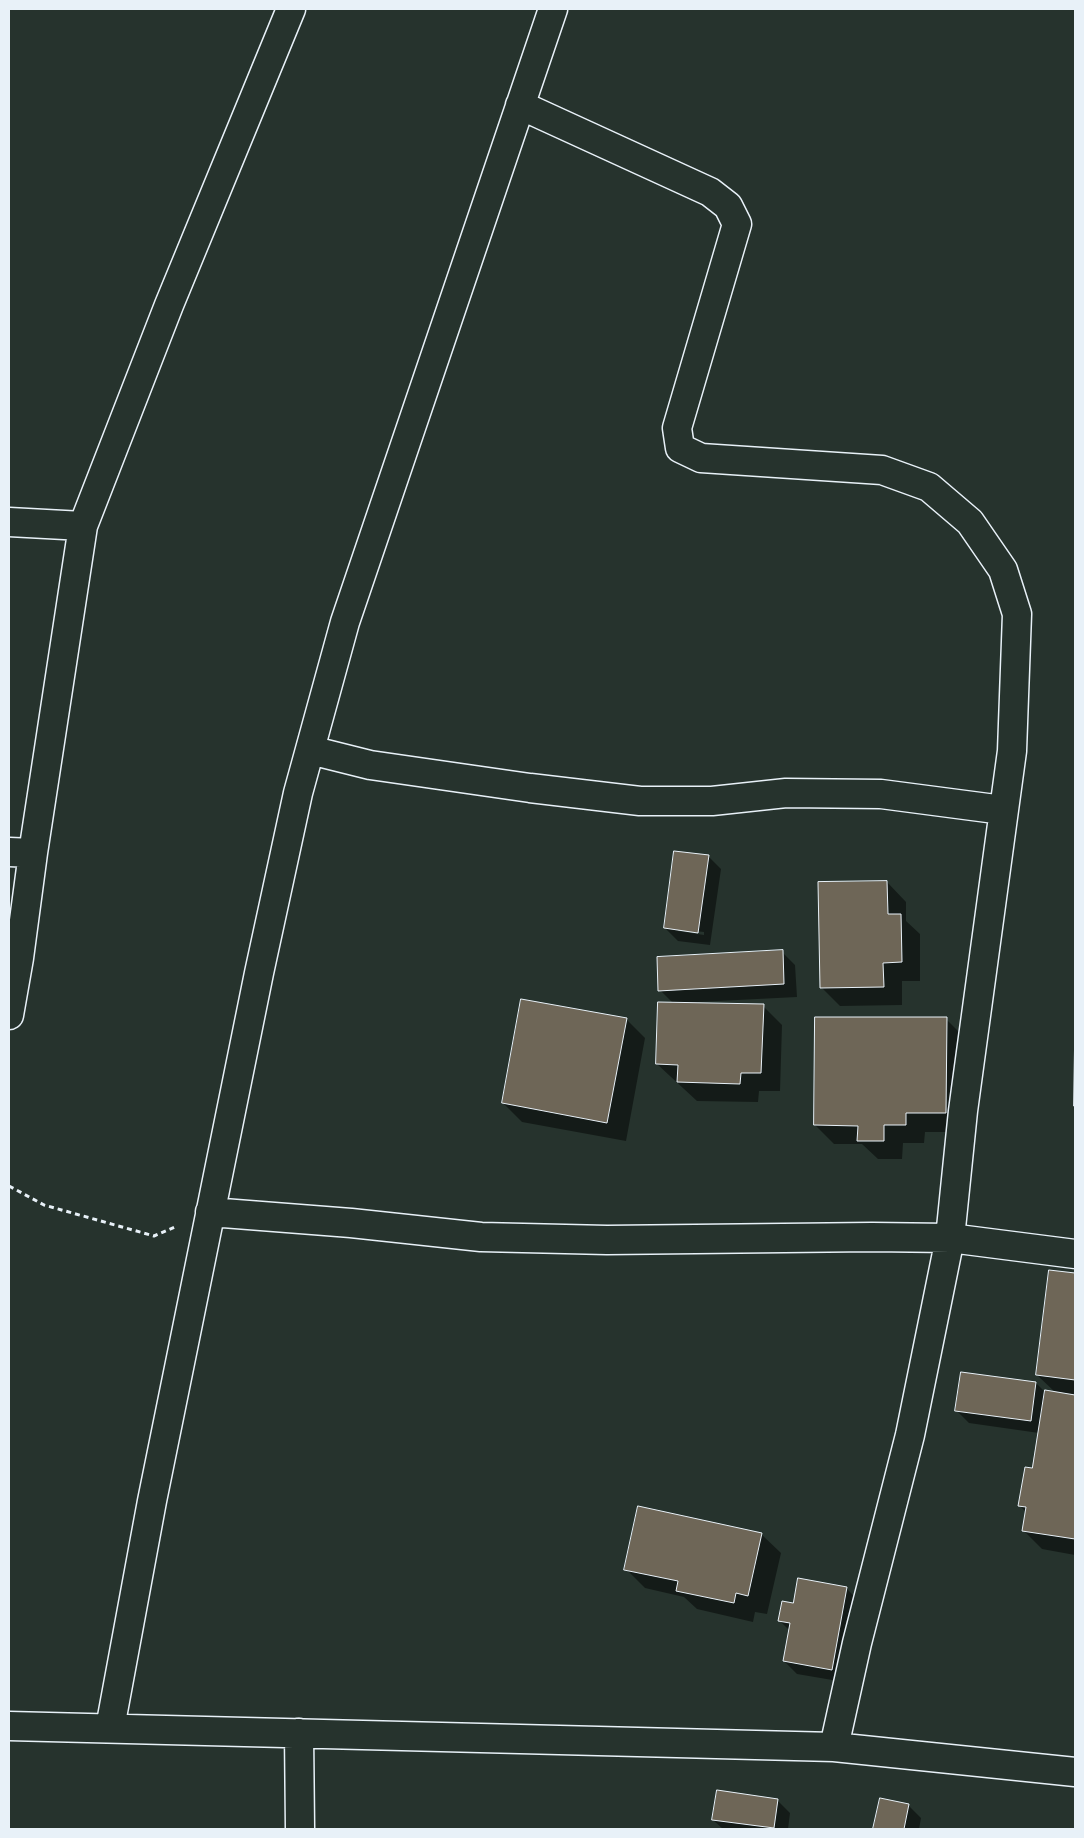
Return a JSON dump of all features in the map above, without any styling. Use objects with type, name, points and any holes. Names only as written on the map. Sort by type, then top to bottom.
[{"type":"street","points":[[9,1015],[19,958],[21,853],[83,526],[170,305],[291,9]]},
{"type":"street","points":[[110,1728],[152,1501],[210,1212],[298,793],[345,622],[553,9]]},
{"type":"street","points":[[520,105],[710,192],[728,206],[738,224],[677,428],[680,448],[700,458],[882,470],[929,487],[970,522],[1003,570],[1017,614],[1012,751],[963,1112],[950,1238],[910,1435],[857,1643],[834,1747]]},
{"type":"street","points":[[9,522],[83,526]]},
{"type":"street","points":[[310,750],[370,765],[530,788],[640,801],[712,801],[786,793],[880,794],[1003,810]]},
{"type":"street","points":[[210,1212],[351,1223],[481,1237],[607,1240],[872,1236],[950,1238],[1075,1254]]},
{"type":"street","points":[[9,1726],[834,1747],[1075,1772]]},
{"type":"street","points":[[299,1733],[300,1829]]},
{"type":"path","points":[[9,1186],[44,1205],[154,1236],[210,1212]]},
{"type":"building","points":[[674,851],[709,855],[698,933],[664,928]]},
{"type":"building","points":[[887,881],[888,914],[901,914],[902,962],[883,963],[884,987],[820,988],[818,882]]},
{"type":"building","points":[[783,950],[784,984],[658,991],[657,957]]},
{"type":"building","points":[[521,999],[627,1018],[607,1123],[502,1103]]},
{"type":"building","points":[[658,1002],[764,1004],[761,1073],[741,1073],[740,1084],[677,1082],[678,1065],[656,1064]]},
{"type":"building","points":[[815,1017],[947,1017],[946,1113],[906,1113],[906,1125],[884,1125],[884,1141],[857,1141],[858,1126],[814,1125]]},
{"type":"building","points":[[1075,1019],[1075,1106],[1074,1106]]},
{"type":"building","points":[[1049,1270],[1075,1273],[1075,1380],[1036,1375]]},
{"type":"building","points":[[961,1372],[1036,1382],[1031,1421],[955,1411]]},
{"type":"building","points":[[1045,1390],[1075,1395],[1075,1539],[1022,1531],[1026,1507],[1018,1506],[1025,1467],[1032,1468]]},
{"type":"building","points":[[638,1506],[762,1533],[748,1596],[736,1593],[734,1603],[676,1591],[678,1581],[624,1570]]},
{"type":"building","points":[[798,1578],[847,1587],[832,1670],[783,1661],[790,1623],[778,1621],[782,1601],[793,1603]]},
{"type":"building","points":[[717,1790],[778,1799],[774,1828],[712,1820]]},
{"type":"building","points":[[880,1798],[909,1804],[904,1829],[873,1829]]}]
